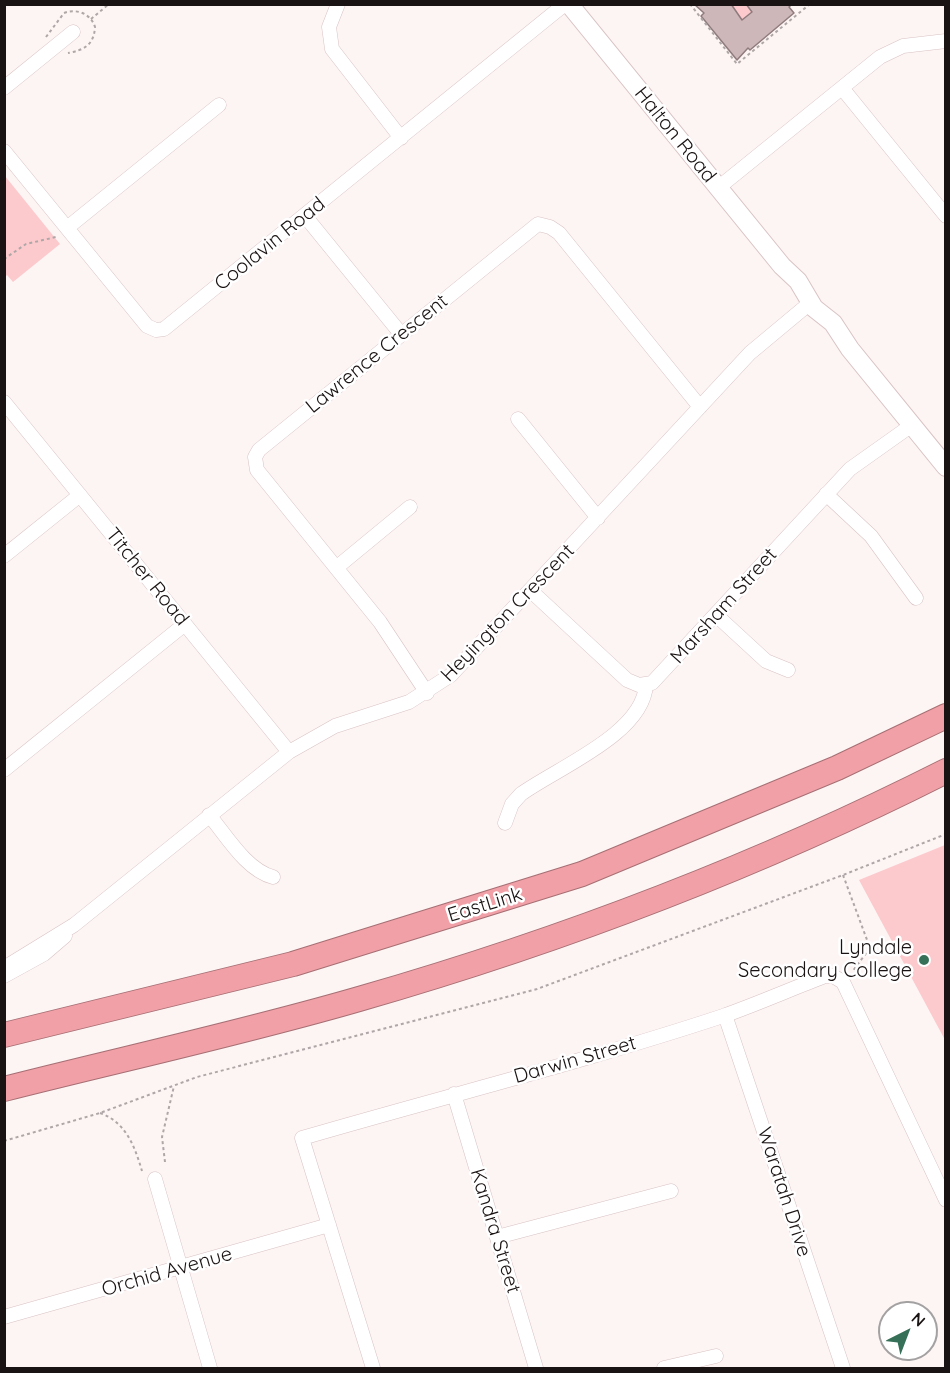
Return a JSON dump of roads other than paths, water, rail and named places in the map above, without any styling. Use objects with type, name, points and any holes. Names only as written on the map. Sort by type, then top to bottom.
[{"type":"highway","name":"EastLink","points":[[4,1035],[293,964],[582,874],[837,768],[945,716]]},
{"type":"highway","points":[[4,1089],[357,1000],[521,948],[740,866],[945,771]]},
{"type":"main road","name":"Halton Road","points":[[567,4],[782,266],[798,281],[806,306],[833,323],[850,349],[945,467]]},
{"type":"street","points":[[338,4],[329,27],[332,50],[401,138]]},
{"type":"street","name":"Coolavin Road","points":[[4,151],[61,233],[147,326],[160,330],[170,326],[567,4]]},
{"type":"street","points":[[4,88],[73,32]]},
{"type":"street","points":[[718,188],[893,50],[945,41]]},
{"type":"street","points":[[842,88],[945,216]]},
{"type":"street","points":[[61,233],[219,105]]},
{"type":"street","points":[[305,216],[401,334]]},
{"type":"street","name":"Lawrence Crescent","points":[[427,693],[380,622],[260,474],[255,466],[255,457],[259,450],[531,228],[541,224],[559,233],[700,407]]},
{"type":"street","name":"Heyington Crescent","points":[[4,976],[44,954],[74,925],[289,752],[335,726],[394,708],[427,693],[464,663],[758,345],[806,306]]},
{"type":"street","name":"Titcher Road","points":[[4,402],[289,752]]},
{"type":"street","points":[[518,418],[598,518]]},
{"type":"street","name":"Marsham Street","points":[[646,685],[656,680],[850,469],[912,425]]},
{"type":"street","points":[[826,494],[871,536],[916,598]]},
{"type":"street","points":[[4,556],[80,495]]},
{"type":"street","points":[[336,568],[410,507]]},
{"type":"street","points":[[505,822],[512,804],[521,794],[624,727],[638,709],[646,685],[627,680],[531,591]]},
{"type":"street","points":[[716,615],[766,660],[788,670]]},
{"type":"street","points":[[4,770],[184,624]]},
{"type":"street","points":[[209,815],[251,865],[260,872],[273,877]]},
{"type":"street","name":"Heyington Crescent","points":[[4,968],[74,925]]},
{"type":"street","name":"Darwin Street","points":[[329,1225],[302,1138],[587,1059],[725,1015],[825,976],[848,977],[945,1200]]},
{"type":"street","name":"Waratah Drive","points":[[725,1015],[843,1368]]},
{"type":"street","name":"Kandra Street","points":[[454,1094],[536,1368]]},
{"type":"street","points":[[155,1179],[210,1368]]},
{"type":"street","points":[[497,1237],[671,1191]]},
{"type":"street","points":[[329,1225],[373,1368]]},
{"type":"street","name":"Orchid Avenue","points":[[4,1317],[329,1225]]},
{"type":"street","points":[[664,1368],[716,1356]]},
{"type":"place","name":"Lyndale Secondary College","points":[[924,960]]}]
